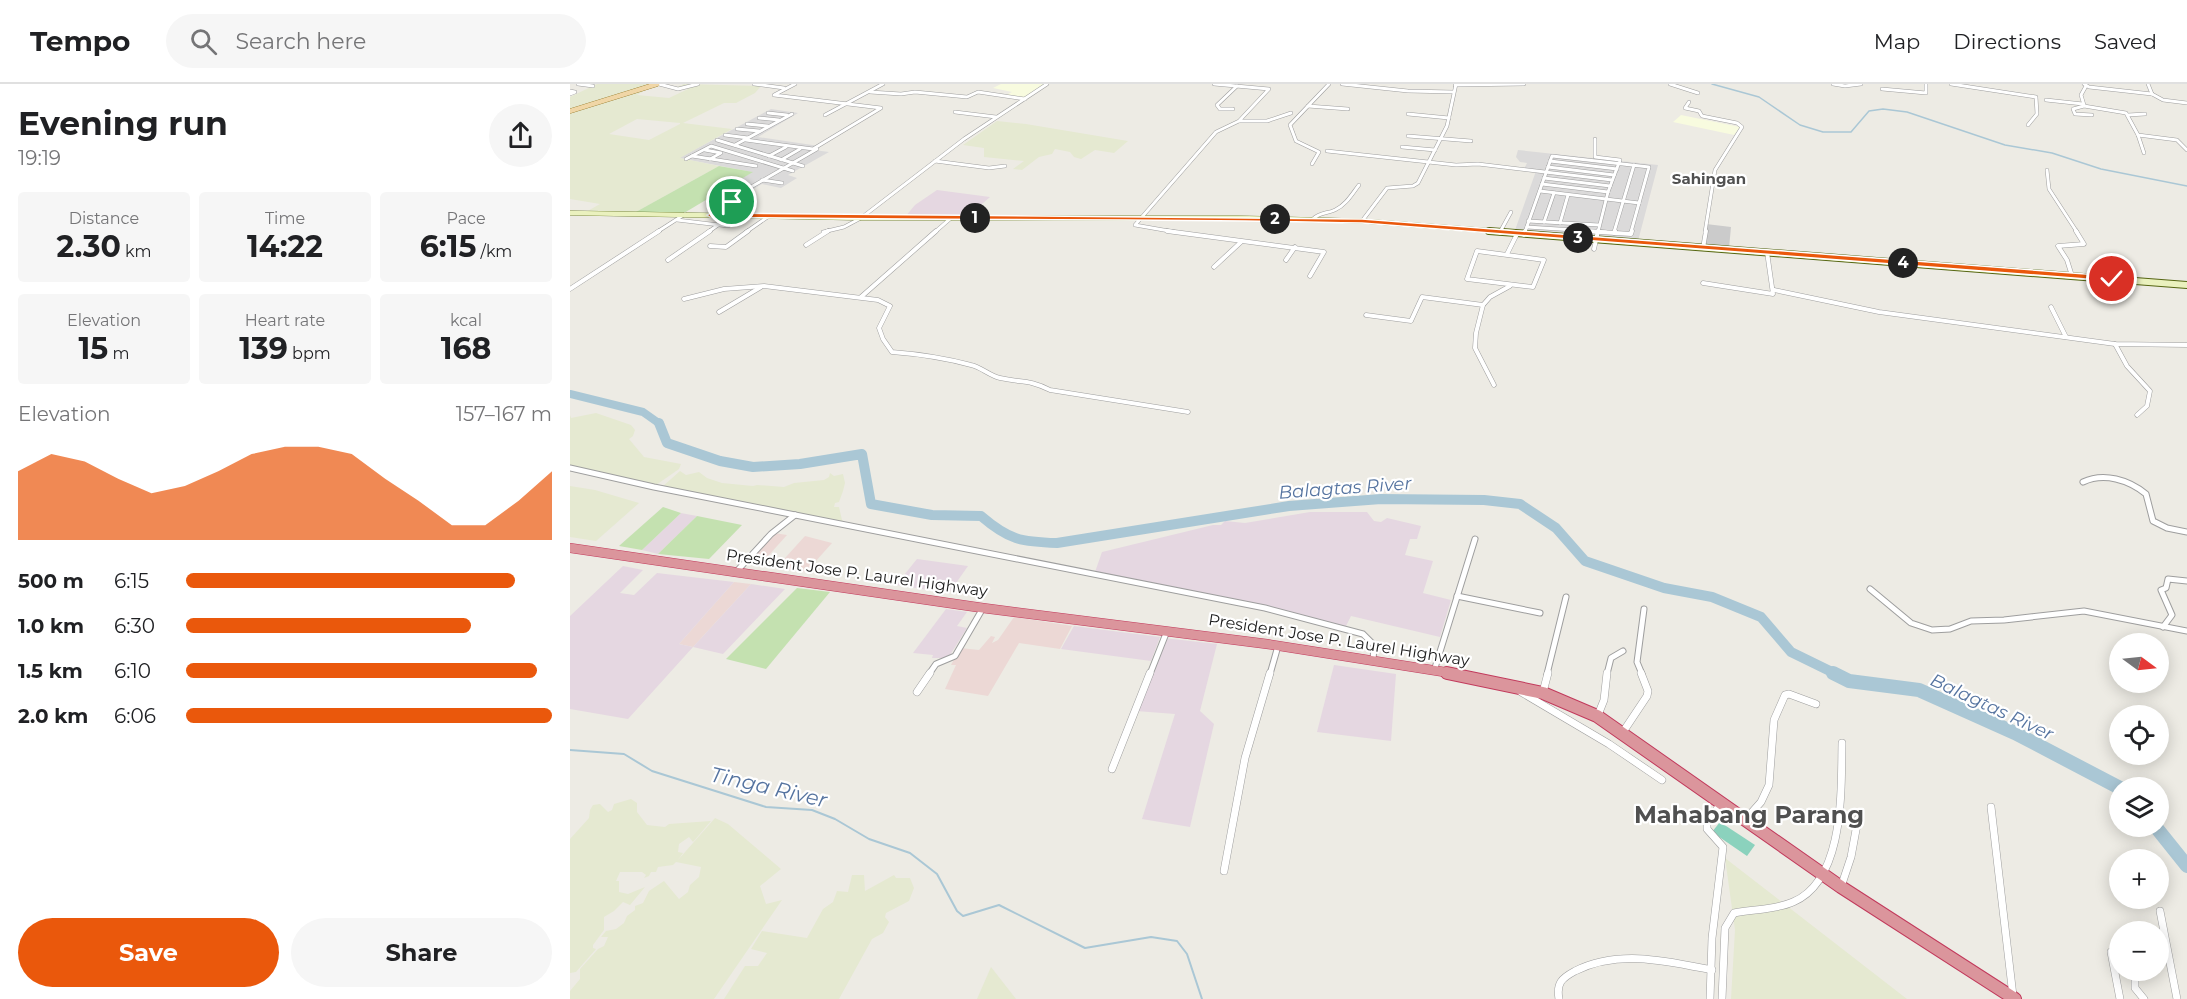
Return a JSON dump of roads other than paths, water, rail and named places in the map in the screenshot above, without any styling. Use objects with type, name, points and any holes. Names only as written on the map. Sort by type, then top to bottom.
[{"type":"highway","name":"President Jose P. Laurel Highway","points":[[570,548],[983,608],[1278,646],[1507,683],[1543,693],[1597,716],[1841,886],[2014,998]]},
{"type":"main road","points":[[570,111],[658,84]]},
{"type":"main road","points":[[570,213],[861,218],[1362,221],[2187,285]]},
{"type":"street","points":[[578,84],[593,86]]},
{"type":"street","points":[[658,84],[684,89],[698,84]]},
{"type":"street","points":[[754,84],[786,88]]},
{"type":"street","points":[[795,84],[774,95],[881,108],[813,149]]},
{"type":"street","points":[[825,115],[882,84]]},
{"type":"street","points":[[806,244],[823,232],[844,227],[861,218],[934,160],[1047,84]]},
{"type":"street","points":[[1214,84],[1269,89],[1239,121],[1216,132],[1135,225],[1241,242],[1324,252],[1310,276]]},
{"type":"street","points":[[1312,164],[1319,152],[1296,141],[1290,125],[1329,84]]},
{"type":"street","points":[[1342,84],[1408,91],[1453,92]]},
{"type":"street","points":[[1362,221],[1387,188],[1416,185],[1449,118],[1454,104],[1455,84],[1524,84]]},
{"type":"street","points":[[1671,84],[1698,93]]},
{"type":"street","points":[[1833,84],[1845,86],[1861,84]]},
{"type":"street","points":[[1882,89],[1927,93],[1926,84]]},
{"type":"street","points":[[1951,84],[2036,97],[2037,114],[2028,125]]},
{"type":"street","points":[[2148,84],[2152,94]]},
{"type":"street","points":[[1233,109],[1220,109],[1216,106],[1234,85]]},
{"type":"street","points":[[2084,105],[2081,95],[2085,85],[2152,94],[2163,100],[2187,103]]},
{"type":"street","points":[[870,92],[901,94],[915,92],[967,97],[978,92],[1024,99]]},
{"type":"street","points":[[2046,100],[2084,105],[2128,115],[2145,114]]},
{"type":"street","points":[[1689,102],[1685,108],[1700,112],[1703,116],[1737,123],[1742,127],[1716,170],[1710,191],[1703,248]]},
{"type":"street","points":[[2084,105],[2073,108],[2074,114],[2092,114]]},
{"type":"street","points":[[1308,106],[1348,109]]},
{"type":"street","points":[[735,145],[790,115],[768,112]]},
{"type":"street","points":[[955,112],[996,117]]},
{"type":"street","points":[[1239,121],[1267,121],[1291,113]]},
{"type":"street","points":[[1408,114],[1449,118]]},
{"type":"street","points":[[2128,115],[2144,153]]},
{"type":"street","points":[[759,118],[781,120]]},
{"type":"street","points":[[747,123],[770,126]]},
{"type":"street","points":[[737,129],[761,132]]},
{"type":"street","points":[[710,215],[762,180],[817,150],[787,147],[726,135]]},
{"type":"street","points":[[2138,135],[2177,140],[2187,150]]},
{"type":"street","points":[[1408,136],[1471,141]]},
{"type":"street","points":[[717,140],[803,166]]},
{"type":"street","points":[[1594,249],[1608,192],[1620,160],[1594,157],[1595,140]]},
{"type":"street","points":[[761,153],[776,145]]},
{"type":"street","points":[[686,159],[711,146],[793,171]]},
{"type":"street","points":[[769,156],[787,147]]},
{"type":"street","points":[[1401,147],[1435,150]]},
{"type":"street","points":[[781,160],[802,148]]},
{"type":"street","points":[[703,150],[721,153],[710,159]]},
{"type":"street","points":[[1327,151],[1487,165],[1612,180]]},
{"type":"street","points":[[724,161],[737,154]]},
{"type":"street","points":[[809,154],[820,156]]},
{"type":"street","points":[[692,156],[756,166]]},
{"type":"street","points":[[1524,235],[1552,156],[1649,167],[1631,234],[1527,227]]},
{"type":"street","points":[[799,160],[810,162]]},
{"type":"street","points":[[934,160],[989,168],[1005,166]]},
{"type":"street","points":[[751,169],[763,162]]},
{"type":"street","points":[[1550,162],[1617,169]]},
{"type":"street","points":[[1614,233],[1634,165]]},
{"type":"street","points":[[1548,167],[1614,175]]},
{"type":"street","points":[[2047,170],[2049,189],[2084,244],[2058,246],[2067,260],[2072,276]]},
{"type":"street","points":[[1544,178],[1610,186]]},
{"type":"street","points":[[762,180],[782,183]]},
{"type":"street","points":[[1542,184],[1608,192]]},
{"type":"street","points":[[1313,219],[1319,213],[1333,214],[1342,207],[1359,185]]},
{"type":"street","points":[[734,186],[748,189]]},
{"type":"street","points":[[1540,191],[1639,203]]},
{"type":"street","points":[[1544,222],[1554,193]]},
{"type":"street","points":[[1560,223],[1568,195]]},
{"type":"street","points":[[1500,233],[1511,212]]},
{"type":"street","points":[[570,289],[685,214]]},
{"type":"street","points":[[710,246],[726,247],[769,216]]},
{"type":"street","points":[[861,297],[951,218]]},
{"type":"street","points":[[677,220],[728,226]]},
{"type":"street","points":[[1528,220],[1599,225]]},
{"type":"street","points":[[668,260],[718,225]]},
{"type":"street","points":[[1507,254],[1517,234]]},
{"type":"street","points":[[1214,267],[1241,242]]},
{"type":"street","points":[[1286,260],[1296,247]]},
{"type":"street","points":[[1477,251],[1507,254],[1544,260],[1533,287],[1467,279],[1477,251]]},
{"type":"street","points":[[1703,283],[1773,294],[1767,252]]},
{"type":"street","points":[[2111,267],[2112,279]]},
{"type":"street","points":[[719,312],[764,285]]},
{"type":"street","points":[[684,299],[724,289],[764,285],[884,302],[890,306],[889,313],[880,325],[880,333],[892,352],[922,354],[930,358],[973,365],[999,378],[1032,381],[1050,390],[1188,412]]},
{"type":"street","points":[[1494,385],[1492,375],[1479,361],[1475,333],[1483,305],[1490,297],[1510,286]]},
{"type":"street","points":[[735,301],[733,292],[737,288]]},
{"type":"street","points":[[1774,290],[1879,312],[2115,344],[2187,345]]},
{"type":"street","points":[[1366,315],[1412,321],[1422,297],[1483,305]]},
{"type":"street","points":[[2051,307],[2066,337]]},
{"type":"street","points":[[2115,344],[2127,366],[2150,391],[2147,406],[2137,415]]},
{"type":"street","points":[[570,468],[1265,608],[1363,634],[1375,646],[1373,662]]},
{"type":"street","points":[[2083,482],[2093,477],[2134,485],[2146,494],[2152,521],[2167,528],[2187,532]]},
{"type":"street","points":[[735,572],[771,534],[795,515]]},
{"type":"street","points":[[1434,671],[1475,539]]},
{"type":"street","points":[[2163,627],[2172,615],[2161,590],[2166,588],[2168,579],[2187,581]]},
{"type":"street","points":[[1870,589],[1911,623],[1932,630],[1950,629],[1971,621],[2004,620],[2084,611],[2187,631]]},
{"type":"street","points":[[1457,596],[1540,613]]},
{"type":"street","points":[[1543,693],[1566,597]]},
{"type":"street","points":[[917,692],[936,664],[955,656],[983,608]]},
{"type":"street","points":[[1622,734],[1648,691],[1637,662],[1644,609]]},
{"type":"street","points":[[1112,769],[1167,631]]},
{"type":"street","points":[[1224,871],[1245,758],[1278,646]]},
{"type":"street","points":[[1597,716],[1606,697],[1610,660],[1615,654],[1623,651]]},
{"type":"street","points":[[1507,683],[1609,744],[1662,780]]},
{"type":"street","points":[[1745,820],[1761,802],[1769,785],[1774,720],[1785,695],[1789,694],[1816,704]]},
{"type":"street","points":[[1722,999],[1725,928],[1734,913],[1788,904],[1801,898],[1816,884],[1831,859],[1838,819],[1842,743]]},
{"type":"street","points":[[1710,999],[1712,938],[1723,847],[1707,829],[1707,824],[1721,803]]},
{"type":"street","points":[[1991,807],[2014,998]]},
{"type":"street","points":[[1841,886],[1851,857],[1858,819]]},
{"type":"street","points":[[2160,911],[2177,999]]},
{"type":"street","points":[[1559,999],[1557,988],[1562,978],[1580,969],[1617,958],[1662,960],[1712,970]]},
{"type":"street","points":[[2117,981],[2121,999]]},
{"type":"street","points":[[2135,981],[2135,988],[2144,999]]},
{"type":"waterway","points":[[1712,84],[1759,97],[1800,125],[1823,132],[1851,132],[1869,111],[1883,109],[1907,112],[2005,145],[2052,153],[2101,169],[2187,186]]},
{"type":"waterway","name":"Balagtas River","points":[[570,394],[643,412],[659,423]]},
{"type":"waterway","name":"Balagtas River","points":[[659,423],[667,443],[720,461],[753,467],[800,464],[862,454],[871,504],[932,515],[981,516],[1008,535],[1034,542],[1057,543],[1289,506],[1381,499],[1484,500],[1520,504],[1556,528],[1585,561],[1664,588],[1712,597],[1761,617],[1791,652],[1836,674]]},
{"type":"waterway","name":"Balagtas River","points":[[1833,673],[1849,681],[1919,690],[2015,733],[2109,782]]},
{"type":"waterway","name":"Tinga River","points":[[570,750],[624,754],[652,771],[766,807],[812,810],[835,819],[869,839],[910,853],[937,874],[957,911],[963,916],[999,905],[1085,948],[1151,937],[1177,941],[1187,954],[1202,999]]},
{"type":"waterway","name":"Balagtas River","points":[[2164,837],[2187,866]]},
{"type":"district","name":"Sahingan","points":[[1709,178]]},
{"type":"district","name":"Mahabang Parang","points":[[1749,814]]}]
